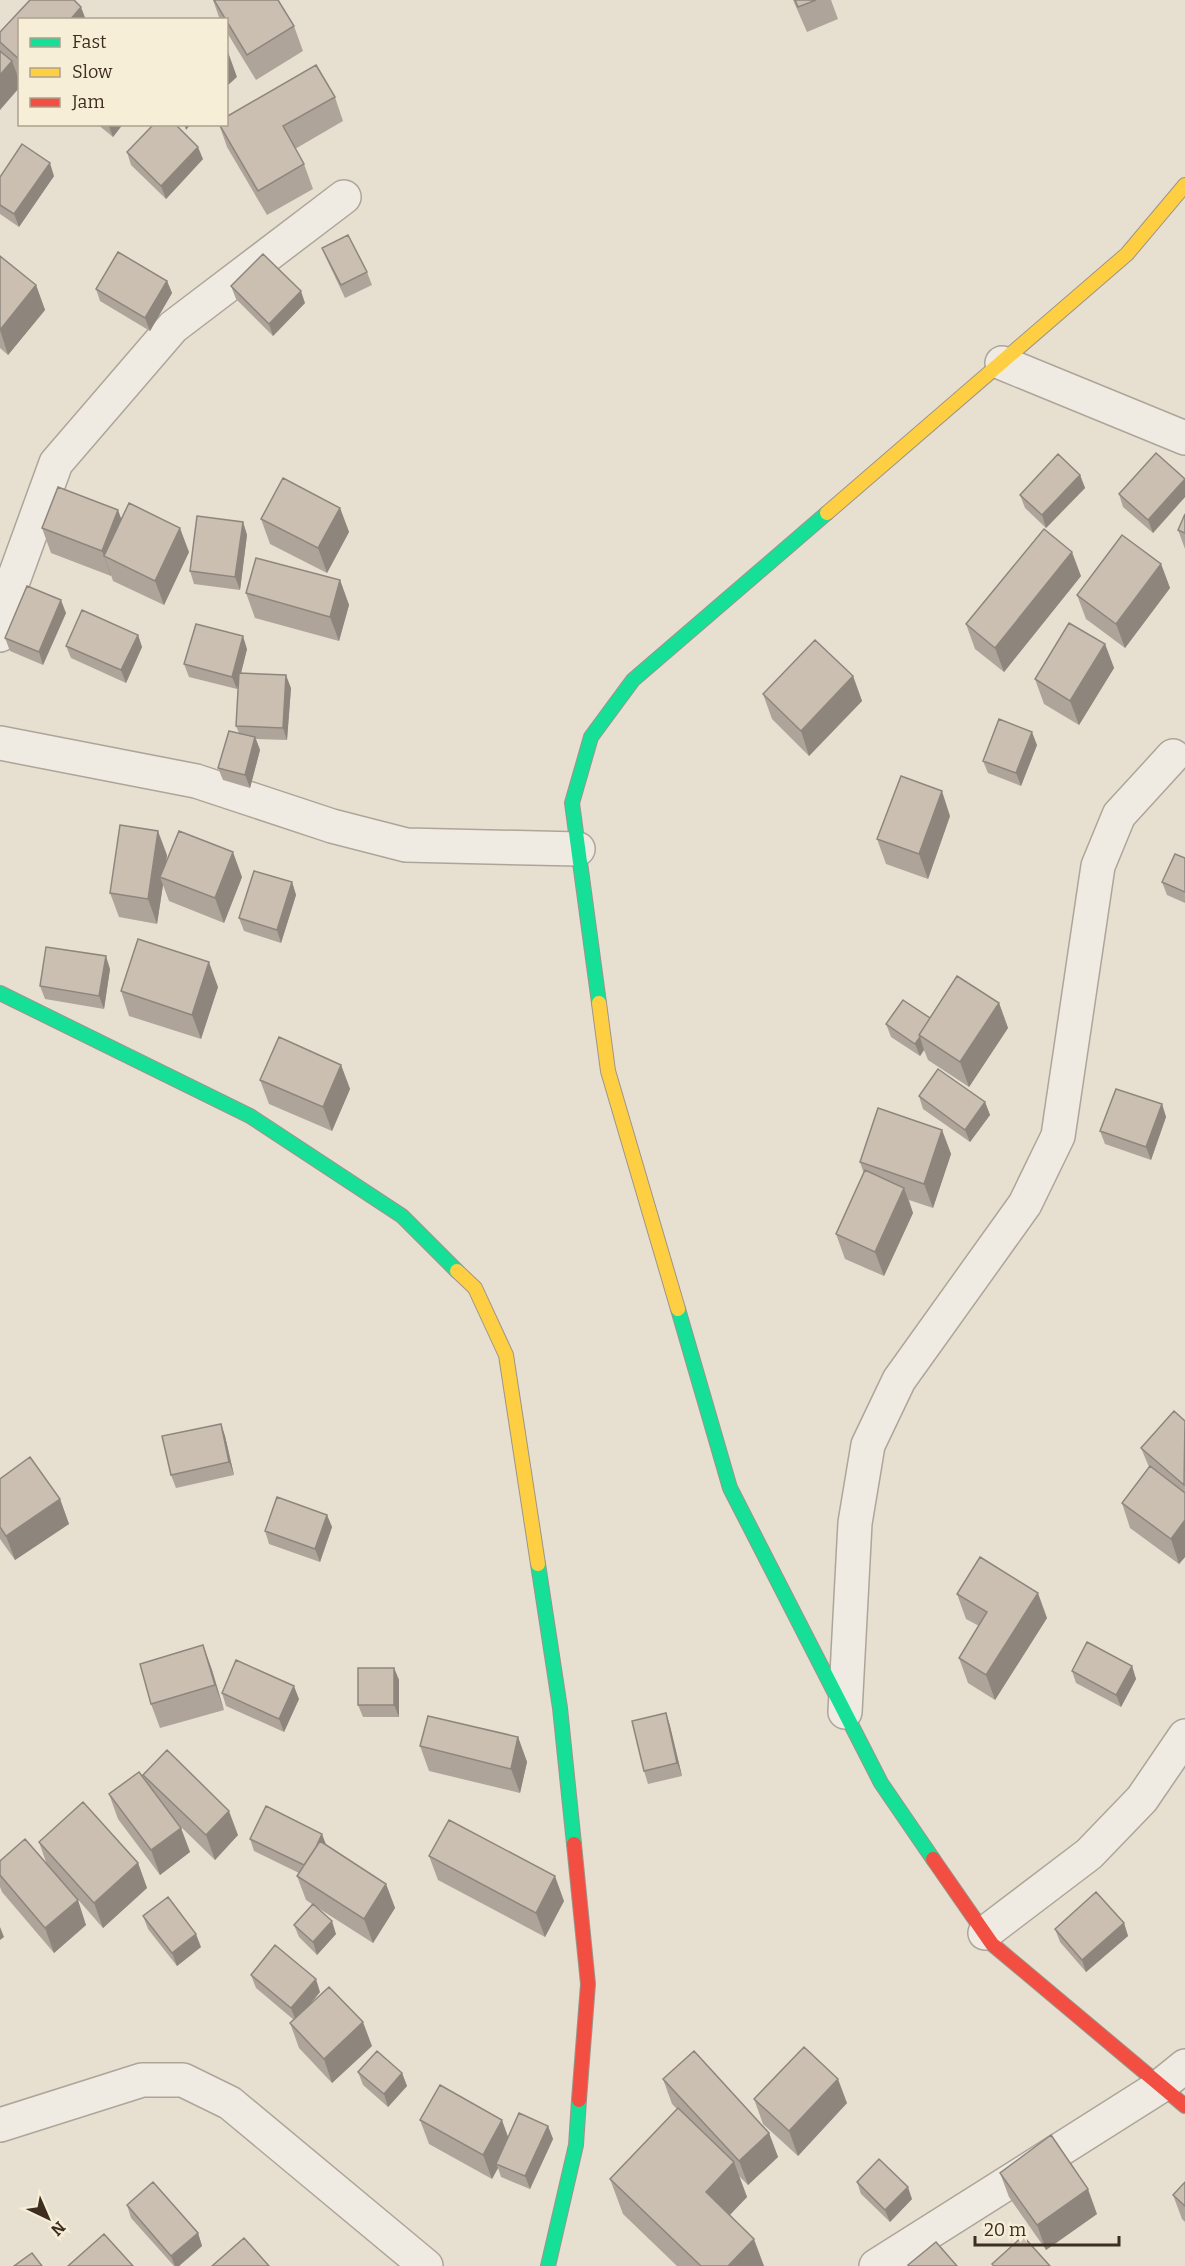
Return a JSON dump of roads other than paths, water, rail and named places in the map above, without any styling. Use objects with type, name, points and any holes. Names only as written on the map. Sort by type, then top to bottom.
[{"type":"street","points":[[1185,185],[1127,254],[633,680],[591,737],[572,803],[608,1071],[730,1488],[881,1783],[992,1944],[1159,2087],[1185,2106]]},
{"type":"street","points":[[0,635],[5,603],[56,463],[173,327],[344,196]]},
{"type":"street","points":[[1002,363],[1185,438]]},
{"type":"street","points":[[0,743],[196,781],[332,826],[406,845],[578,849]]},
{"type":"street","points":[[845,1712],[855,1523],[868,1445],[899,1380],[1025,1204],[1058,1136],[1098,866],[1119,815],[1173,756]]},
{"type":"street","points":[[0,993],[250,1116],[402,1216],[475,1288],[506,1355],[560,1708],[588,1984],[576,2145],[548,2266]]},
{"type":"street","points":[[985,1933],[1089,1854],[1142,1798],[1185,1736]]},
{"type":"street","points":[[876,2266],[1159,2087],[1185,2067]]},
{"type":"street","points":[[0,2125],[142,2080],[183,2080],[230,2103],[426,2266]]}]
